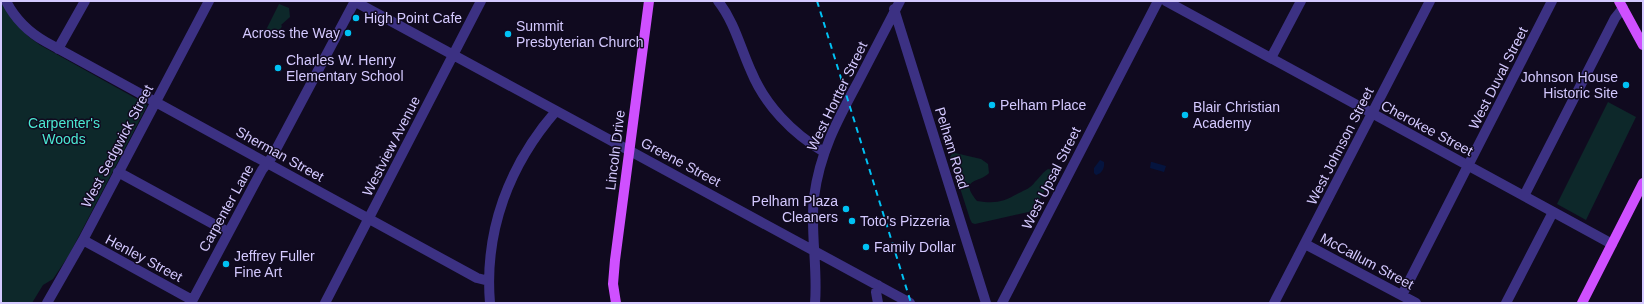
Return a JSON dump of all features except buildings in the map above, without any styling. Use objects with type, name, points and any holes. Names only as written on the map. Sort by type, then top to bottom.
[{"type":"main road","name":"Lincoln Drive","points":[[616,303],[613,284],[615,260],[649,1]]},
{"type":"main road","points":[[1621,5],[1643,45]]},
{"type":"main road","points":[[1582,303],[1643,183]]},
{"type":"street","name":"Sherman Street","points":[[6,1],[16,18],[27,30],[58,49],[477,278],[489,281]]},
{"type":"street","points":[[58,49],[84,1]]},
{"type":"street","name":"West Sedgwick Street","points":[[50,302],[209,1]]},
{"type":"street","name":"Greene Street","points":[[355,1],[910,303]]},
{"type":"street","name":"Carpenter Lane","points":[[192,301],[262,170],[272,157],[355,1]]},
{"type":"street","name":"Westview Avenue","points":[[325,303],[481,1]]},
{"type":"street","points":[[718,1],[735,28],[750,70],[764,96],[786,123],[803,138],[824,152]]},
{"type":"street","name":"West Hortter Street","points":[[815,303],[814,206],[818,177],[824,152],[893,6],[900,1]]},
{"type":"street","name":"West Upsal Street","points":[[1002,303],[1158,1]]},
{"type":"street","name":"Cherokee Street","points":[[1166,1],[1612,244]]},
{"type":"street","points":[[1271,58],[1301,1]]},
{"type":"street","name":"West Johnson Street","points":[[1274,303],[1430,1]]},
{"type":"street","name":"West Duval Street","points":[[1408,300],[1468,166],[1552,1]]},
{"type":"street","points":[[1524,196],[1621,5]]},
{"type":"street","name":"Pelham Road","points":[[893,6],[986,303]]},
{"type":"street","points":[[490,303],[489,281],[493,239],[504,194],[524,153],[556,111]]},
{"type":"street","points":[[118,172],[228,232]]},
{"type":"street","points":[[1506,303],[1553,212]]},
{"type":"street","name":"Henley Street","points":[[83,240],[192,301]]},
{"type":"street","name":"McCallum Street","points":[[1305,244],[1408,300]]},
{"type":"street","points":[[878,286],[876,292],[878,303]]},
{"type":"green space","name":"Carpenter's Woods","points":[[1,1],[17,25],[40,45],[146,104],[147,106],[69,255],[53,279],[43,285],[32,303],[1,303]]},
{"type":"green space","points":[[279,4],[289,8],[290,17],[281,25],[282,26],[277,36],[274,36],[266,30]]},
{"type":"green space","points":[[1608,102],[1636,117],[1586,220],[1557,204]]},
{"type":"green space","points":[[955,153],[981,159],[988,164],[989,173],[972,182],[970,185],[972,194],[977,201],[994,202],[1004,200],[1030,187],[1048,169],[1054,170],[1055,173],[1033,211],[975,224],[972,223],[970,219],[950,157]]},
{"type":"water","points":[[1100,160],[1104,162],[1103,168],[1100,173],[1096,175],[1094,173],[1094,168]]},
{"type":"water","points":[[1151,162],[1166,166],[1164,172],[1150,168]]},
{"type":"railway","points":[[817,1],[911,303]]},
{"type":"place","name":"High Point Cafe","points":[[356,18]]},
{"type":"place","name":"Across the Way","points":[[348,33]]},
{"type":"place","name":"Summit Presbyterian Church","points":[[508,34]]},
{"type":"place","name":"Charles W. Henry Elementary School","points":[[278,68]]},
{"type":"place","name":"Johnson House Historic Site","points":[[1626,85]]},
{"type":"place","name":"Pelham Place","points":[[992,105]]},
{"type":"place","name":"Blair Christian Academy","points":[[1185,115]]},
{"type":"place","name":"Pelham Plaza Cleaners","points":[[846,209]]},
{"type":"place","name":"Toto's Pizzeria","points":[[852,221]]},
{"type":"place","name":"Family Dollar","points":[[866,247]]},
{"type":"place","name":"Jeffrey Fuller Fine Art","points":[[226,264]]}]
